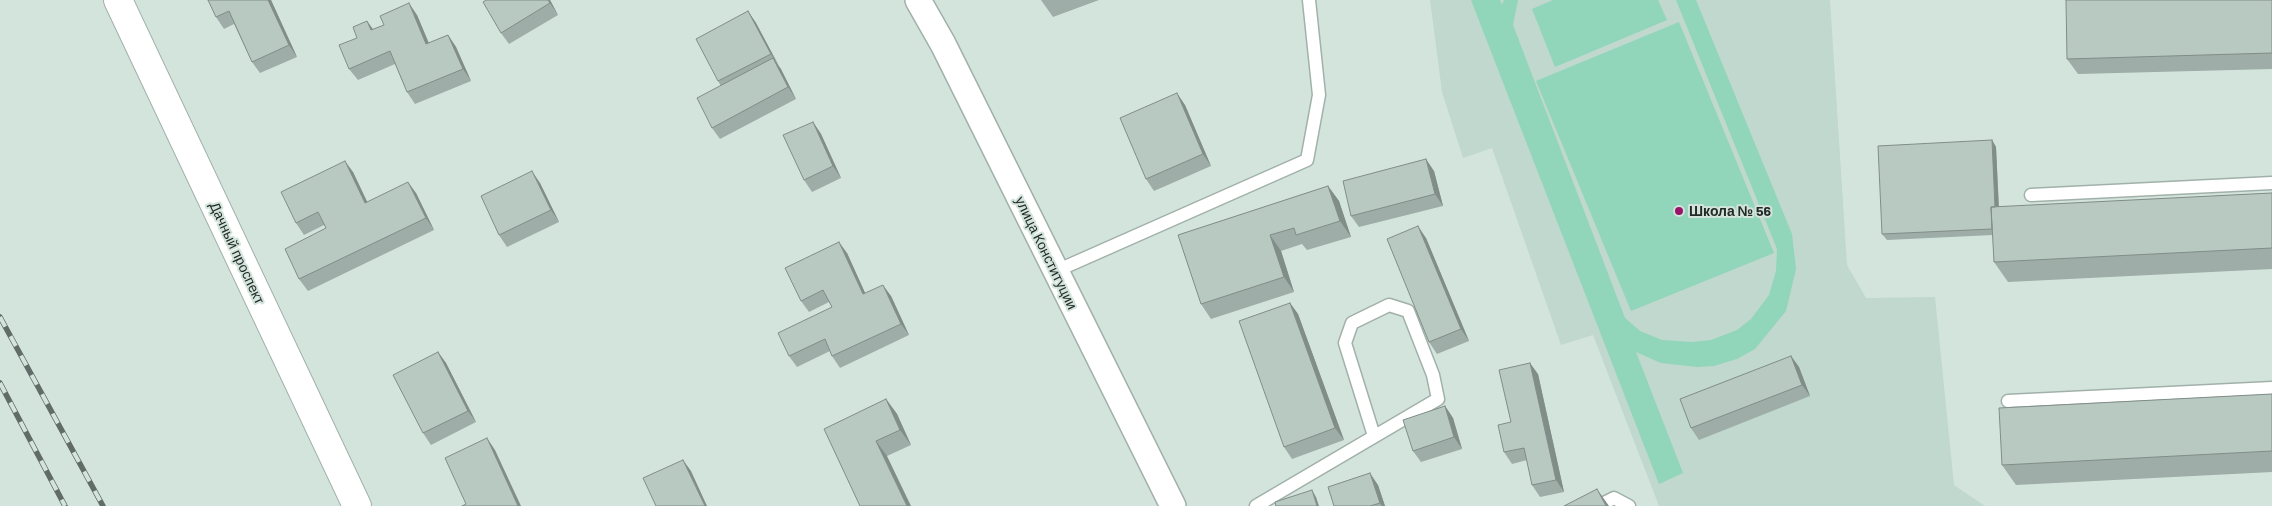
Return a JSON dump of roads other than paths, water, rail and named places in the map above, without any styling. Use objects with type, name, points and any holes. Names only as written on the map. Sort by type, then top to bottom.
[{"type":"street","name":"Дачный проспект","points":[[118,0],[357,506]]},
{"type":"street","name":"улица Конституции","points":[[918,0],[943,44],[1172,506]]},
{"type":"lane","points":[[1056,271],[1307,160],[1318,95],[1310,0]]},
{"type":"lane","points":[[2031,196],[2272,183]]},
{"type":"lane","points":[[1256,506],[1438,399],[1433,375],[1408,311],[1389,305],[1352,323],[1345,343],[1374,436]]},
{"type":"lane","points":[[2008,401],[2272,388]]},
{"type":"lane","points":[[1598,506],[1614,498],[1629,506]]},
{"type":"railway","points":[[0,317],[103,506]]},
{"type":"railway","points":[[0,383],[65,506]]},
{"type":"place","name":"Школа № 56","points":[[1679,211]]}]
